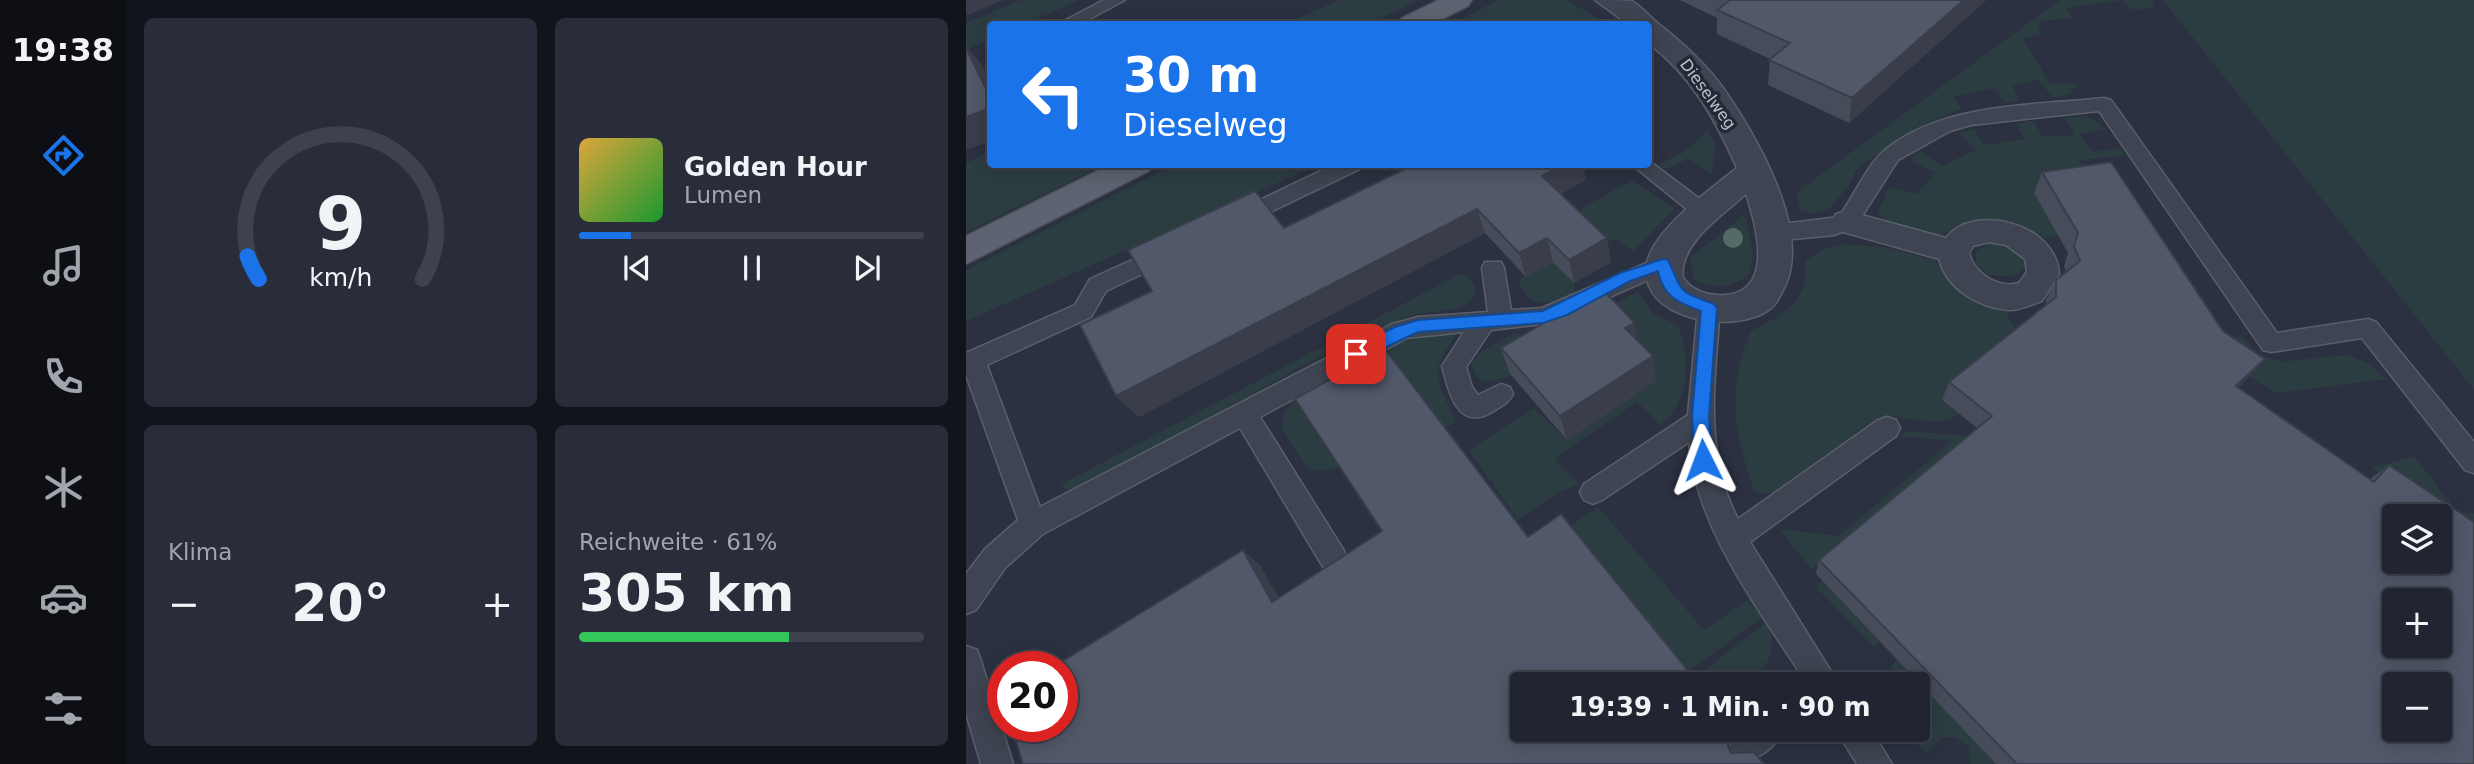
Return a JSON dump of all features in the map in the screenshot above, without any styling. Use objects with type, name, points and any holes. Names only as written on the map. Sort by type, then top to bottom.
[{"type":"main road","points":[[1418,21],[1459,0]]},
{"type":"main road","points":[[966,251],[1130,168]]},
{"type":"street","points":[[1608,0],[1621,6],[1639,21]]},
{"type":"street","name":"Dieselweg","points":[[1652,32],[1690,64],[1744,145],[1773,233],[1777,257],[1773,279],[1762,296],[1748,305],[1709,308],[1678,297],[1667,281],[1663,264]]},
{"type":"street","points":[[1663,264],[1676,239],[1754,170]]},
{"type":"street","points":[[1847,222],[1954,251]]},
{"type":"lane","points":[[1073,21],[1117,0]]},
{"type":"lane","points":[[1773,233],[1834,227],[1847,222],[1891,155],[1942,126],[1971,119],[2104,104],[2271,343],[2368,328],[2474,461]]},
{"type":"lane","points":[[1219,228],[1345,168]]},
{"type":"lane","points":[[1646,168],[1706,214]]},
{"type":"lane","points":[[1033,525],[972,362],[1083,311],[1098,285],[1183,245]]},
{"type":"lane","points":[[966,600],[982,572],[1003,548],[1033,525],[1400,331],[1418,326],[1543,317],[1562,311],[1625,277],[1663,264]]},
{"type":"lane","points":[[1493,268],[1492,320],[1454,366],[1461,391],[1475,409],[1501,394]]},
{"type":"lane","points":[[1709,308],[1701,421],[1703,460],[1713,495],[1734,538],[1815,672]]},
{"type":"lane","points":[[1244,413],[1333,558]]},
{"type":"lane","points":[[1593,492],[1701,421]]},
{"type":"lane","points":[[1734,538],[1888,428]]},
{"type":"lane","points":[[966,661],[997,764]]},
{"type":"lane","points":[[1860,742],[1876,764]]},
{"type":"shaded area","points":[[1021,0],[1080,0],[1032,21],[987,21],[987,41],[966,50],[966,23]]},
{"type":"shaded area","points":[[1340,0],[1418,0],[1377,21],[1291,21]]},
{"type":"shaded area","points":[[1499,0],[1566,0],[1600,19],[1595,21],[1457,21]]},
{"type":"shaded area","points":[[2060,0],[2123,0],[2065,8],[2073,18],[2042,21],[2038,26],[2042,34],[2023,38],[2050,84],[2076,83],[2070,93],[2052,97],[2039,80],[2012,85],[2020,101],[2005,103],[1994,88],[1954,96],[1961,109],[1918,127],[1858,167],[1849,185],[1829,209],[1811,214],[1800,210],[1797,192]]},
{"type":"shaded area","points":[[2123,0],[2151,0],[2156,7],[2132,10]]},
{"type":"shaded area","points":[[2163,0],[2474,0],[2474,389]]},
{"type":"shaded area","points":[[2086,116],[2107,129],[2079,134],[2093,152],[2121,148],[2123,156],[2079,160],[2092,180],[2034,192],[2058,235],[2037,240],[1961,227],[1938,236],[1887,222],[1878,213],[1889,187],[1917,194],[1935,173],[1910,160],[1920,151],[1942,166],[1976,150],[1959,133],[1974,129],[1984,145],[2025,139],[2016,124],[2033,121],[2043,137],[2075,135],[2064,118]]},
{"type":"shaded area","points":[[1707,131],[1715,143],[1712,175],[1689,158],[1667,169],[1658,165],[1692,147]]},
{"type":"shaded area","points":[[987,153],[987,168],[1098,168],[966,232],[966,163]]},
{"type":"shaded area","points":[[1168,168],[1311,168],[966,321],[966,270]]},
{"type":"shaded area","points":[[1632,180],[1675,209],[1633,251],[1616,239],[1597,248],[1565,218]]},
{"type":"shaded area","points":[[1745,214],[1753,253],[1749,274],[1735,283],[1723,286],[1709,285],[1694,279],[1690,258]]},
{"type":"shaded area","points":[[1994,241],[2022,252],[2026,265],[2019,274],[1996,276],[1978,266],[1976,251]]},
{"type":"shaded area","points":[[1842,244],[1884,247],[1934,260],[1951,280],[2004,303],[2011,323],[2024,335],[1943,401],[1959,414],[1939,421],[1894,417],[1875,420],[1785,488],[1769,493],[1754,492],[1742,450],[1736,411],[1738,373],[1743,353],[1751,331],[1781,314],[1799,296],[1805,282],[1806,260],[1824,249]]},
{"type":"shaded area","points":[[1553,261],[1574,283],[1573,293],[1548,302],[1534,301],[1523,290],[1519,280]]},
{"type":"shaded area","points":[[1462,273],[1474,284],[1475,293],[1468,303],[1456,309],[1411,315],[1350,340],[1072,493],[1060,485]]},
{"type":"shaded area","points":[[1638,291],[1653,314],[1678,325],[1685,353],[1686,379],[1678,403],[1661,425],[1637,402],[1564,452],[1555,459],[1579,484],[1560,492],[1518,520],[1469,450],[1534,408],[1567,440],[1655,382],[1608,308]]},
{"type":"shaded area","points":[[1456,331],[1438,369],[1440,385],[1456,423],[1341,466],[1324,471],[1308,469],[1282,429],[1284,411],[1305,393],[1402,342]]},
{"type":"shaded area","points":[[1517,332],[1539,356],[1507,377],[1484,382],[1476,376],[1471,364],[1482,351]]},
{"type":"shaded area","points":[[2241,336],[2258,353],[2280,362],[2347,355],[2370,364],[2386,379],[2276,393],[2210,351],[2206,342]]},
{"type":"shaded area","points":[[1908,431],[1970,436],[1812,569],[1779,529],[1839,536],[1952,441],[1900,436]]},
{"type":"shaded area","points":[[2414,456],[2451,504],[2426,504],[2372,468]]},
{"type":"shaded area","points":[[2452,505],[2457,512],[2474,513],[2474,536],[2452,521]]},
{"type":"shaded area","points":[[1598,507],[1704,630],[1746,601],[1763,616],[1689,672],[1684,672],[1569,527]]},
{"type":"shaded area","points":[[1822,581],[1880,642],[1874,647],[1816,587]]},
{"type":"shaded area","points":[[1766,623],[1772,648],[1761,672],[1702,672]]},
{"type":"shaded area","points":[[1896,658],[1909,672],[1890,672]]},
{"type":"shaded area","points":[[1930,694],[1996,764],[1970,764],[1969,747],[1956,737],[1942,737],[1926,753],[1917,742],[1930,742]]},
{"type":"building","points":[[1730,0],[1964,0],[1852,98],[1769,60],[1790,43],[1717,10]]},
{"type":"building","points":[[966,48],[987,91],[987,109],[966,117]]},
{"type":"building","points":[[2111,162],[2223,331],[2265,359],[2236,386],[2374,482],[2389,465],[2447,504],[2382,504],[2382,574],[2452,574],[2452,507],[2474,522],[2474,764],[2017,764],[1819,560],[1992,416],[1949,382],[2056,297],[2056,280],[2080,261],[2074,246],[2078,233],[2042,172]]},
{"type":"building","points":[[1407,168],[1557,168],[1542,176],[1607,238],[1569,260],[1547,238],[1519,253],[1477,209],[1116,396],[1080,325],[1152,291],[1128,250],[1255,191],[1284,228]]},
{"type":"building","points":[[1602,289],[1635,323],[1625,328],[1653,356],[1560,416],[1501,348]]},
{"type":"building","points":[[1385,349],[1528,537],[1561,514],[1689,672],[1510,672],[1510,742],[1727,742],[1731,753],[1754,752],[1764,764],[1023,764],[1016,742],[1078,742],[1078,652],[1243,550],[1272,602],[1382,531],[1295,399]]},
{"type":"route","points":[[1356,354],[1400,331],[1418,326],[1543,317],[1562,311],[1625,277],[1663,264],[1667,281],[1678,297],[1709,308],[1701,416],[1703,460]]}]
